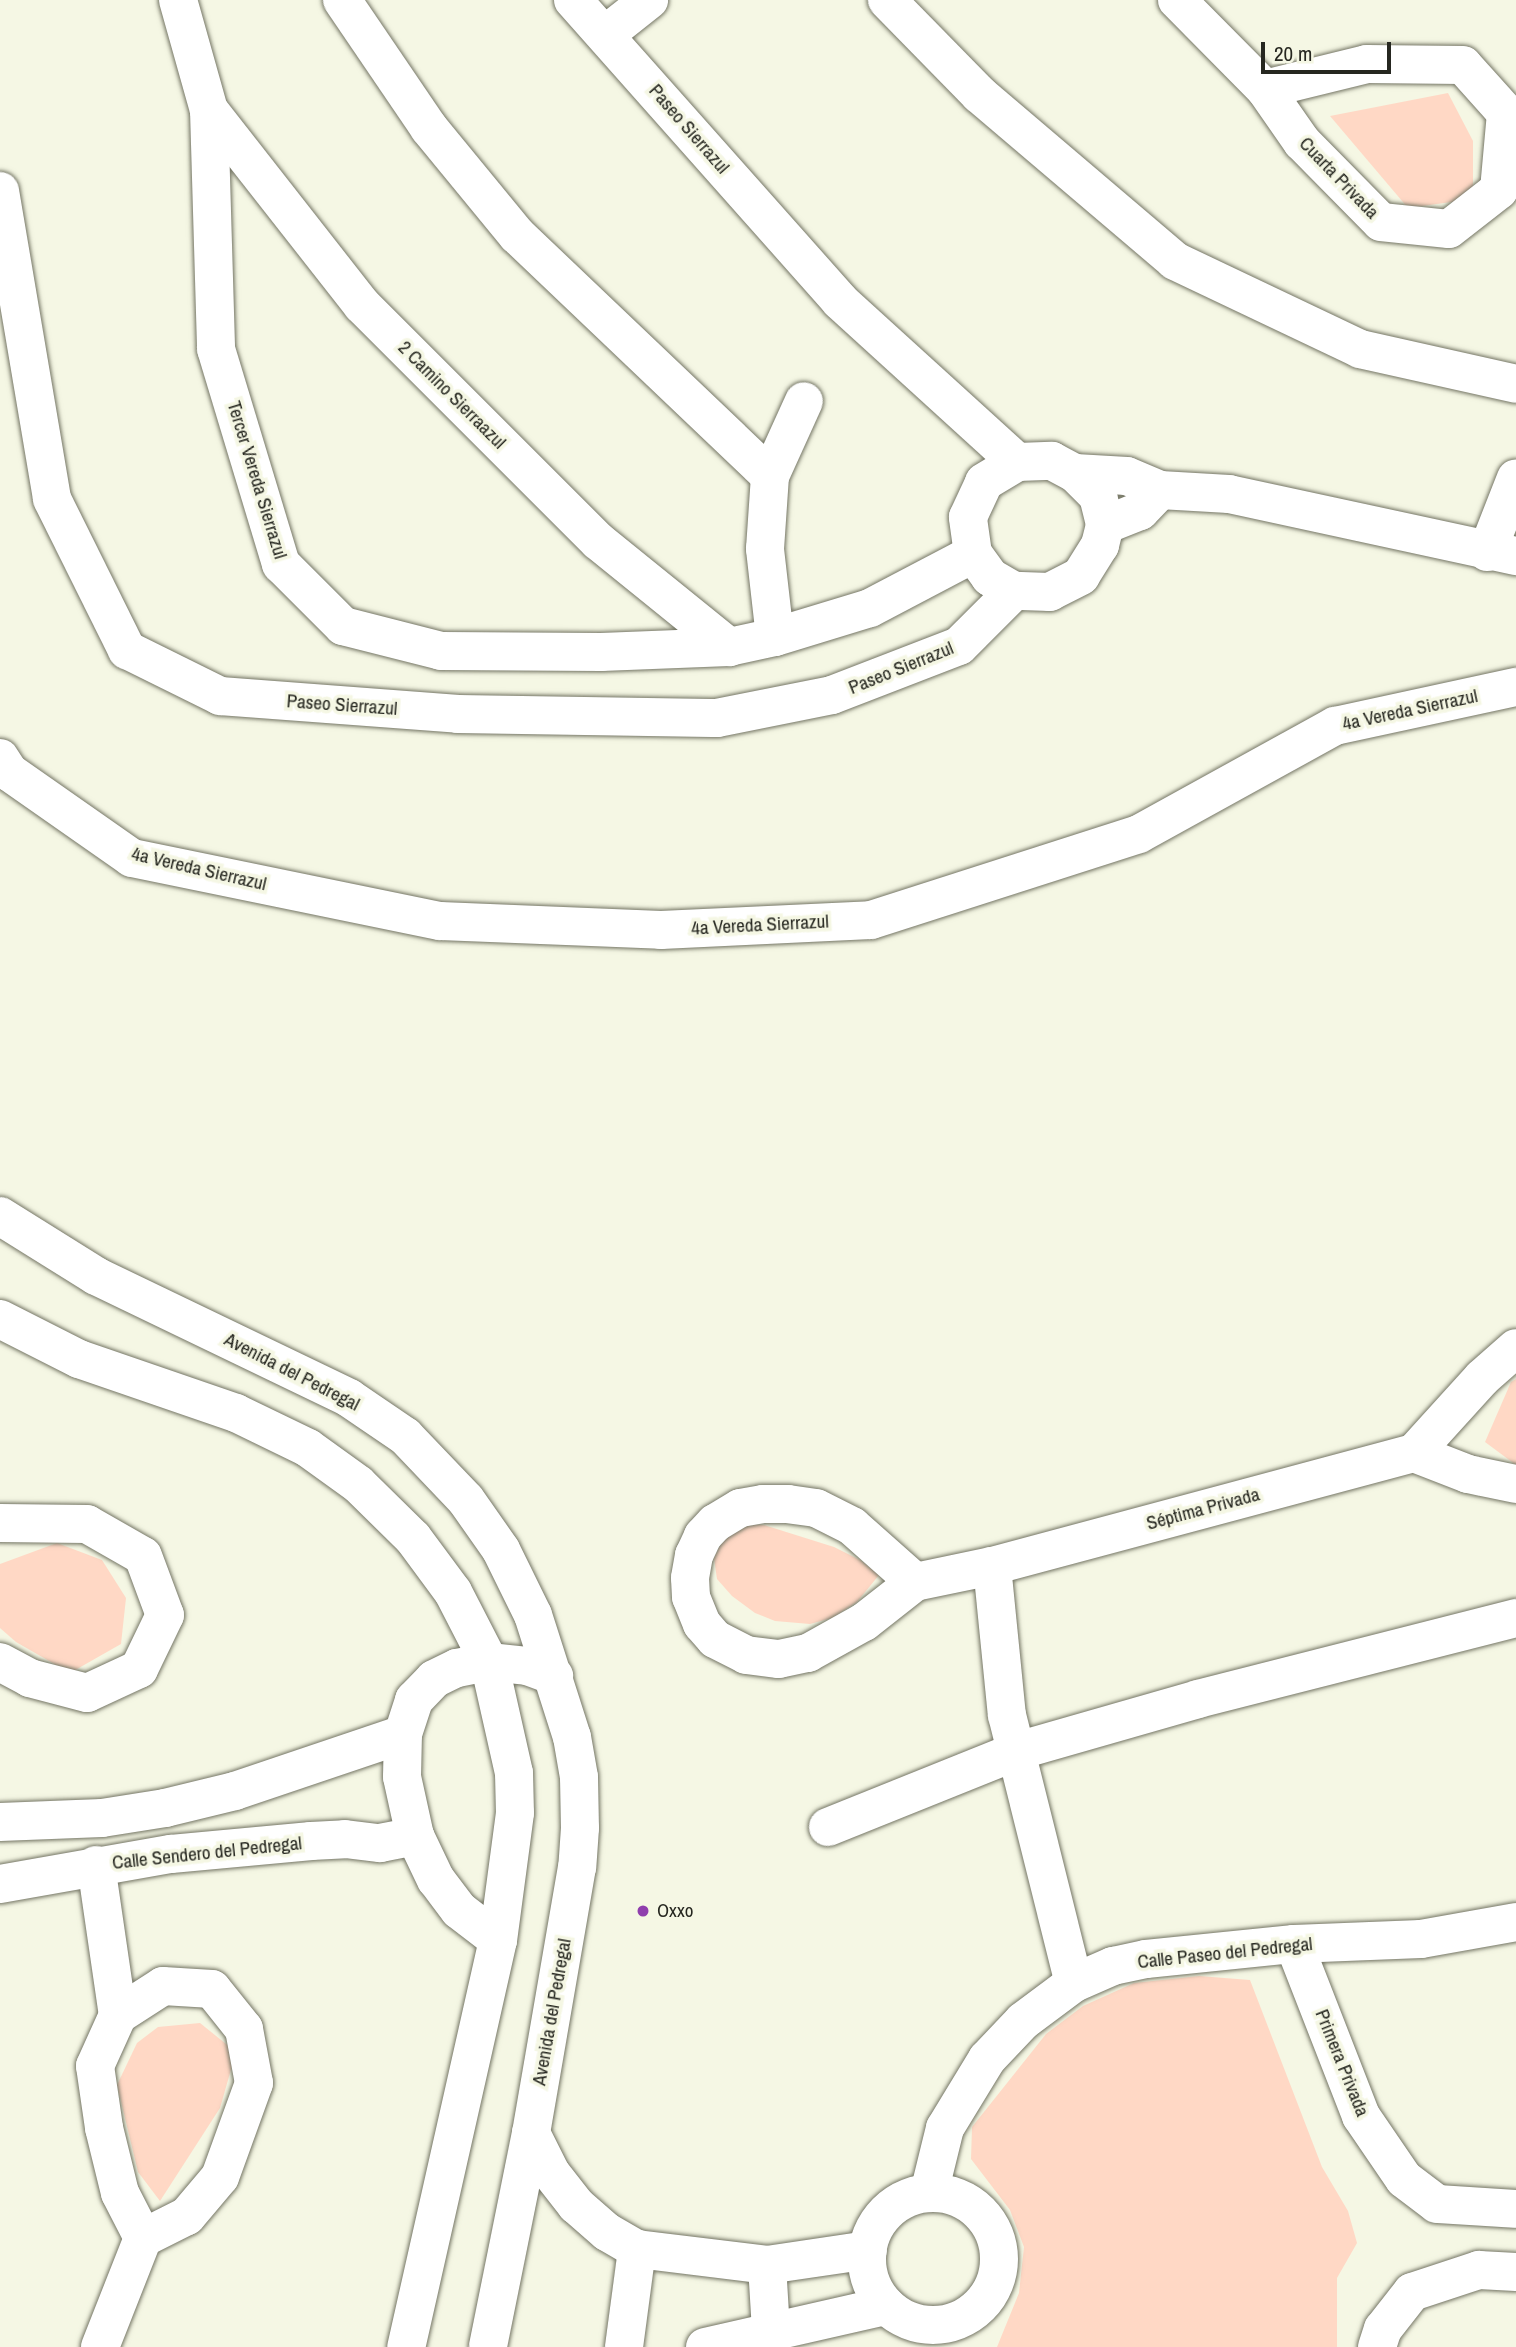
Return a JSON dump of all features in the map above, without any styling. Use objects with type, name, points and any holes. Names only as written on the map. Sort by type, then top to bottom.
[{"type":"street","name":"Tercer Vereda Sierrazul","points":[[178,0],[209,110],[216,349],[281,564],[343,626],[441,651],[601,652],[729,647],[775,637],[870,608],[973,554]]},
{"type":"street","points":[[342,0],[429,128],[517,235],[770,476]]},
{"type":"street","name":"Paseo Sierrazul","points":[[573,0],[606,34],[840,301],[1017,462]]},
{"type":"street","points":[[606,34],[649,0]]},
{"type":"street","points":[[887,0],[979,94],[1175,261],[1360,349],[1516,384]]},
{"type":"street","name":"Cuarta Privada","points":[[1177,0],[1265,89],[1302,142],[1381,222],[1449,229],[1499,190],[1506,113],[1463,65],[1367,64],[1265,89]]},
{"type":"street","name":"2 Camino Sierraazul","points":[[209,110],[362,305],[598,541],[729,647]]},
{"type":"street","name":"Paseo Sierrazul","points":[[0,191],[52,499],[127,650],[220,696],[458,714],[717,718],[832,695],[959,646],[1014,591]]},
{"type":"street","points":[[775,637],[765,550],[770,476],[804,401]]},
{"type":"street","points":[[1052,461],[1076,473],[1098,496],[1105,525],[1100,545],[1081,576],[1050,592],[1014,591],[990,577],[973,554],[968,517],[984,482],[1017,462],[1052,461]]},
{"type":"street","points":[[1076,473],[1127,476],[1160,490],[1229,494],[1501,554],[1516,478]]},
{"type":"street","points":[[1105,525],[1140,511],[1160,490]]},
{"type":"street","name":"4a Vereda Sierrazul","points":[[0,758],[9,772],[132,858],[440,921],[661,930],[871,920],[1139,834],[1335,726],[1516,687]]},
{"type":"street","name":"Avenida del Pedregal","points":[[0,1216],[96,1276],[349,1398],[405,1436],[466,1500],[501,1550],[533,1615],[572,1737],[579,1777],[580,1828],[577,1867],[531,2133],[488,2347]]},
{"type":"street","points":[[0,1319],[79,1359],[236,1413],[308,1448],[358,1484],[413,1538],[453,1592],[489,1662],[514,1773],[515,1813],[498,1940],[406,2347]]},
{"type":"street","points":[[1516,1349],[1482,1378],[1414,1453],[1468,1474],[1516,1484]]},
{"type":"street","name":"Séptima Privada","points":[[915,1582],[852,1526],[816,1508],[788,1504],[740,1508],[715,1523],[703,1536],[694,1555],[690,1578],[691,1597],[702,1623],[715,1639],[746,1655],[779,1659],[808,1653],[864,1622],[892,1603],[915,1582],[992,1566],[1414,1453]]},
{"type":"street","points":[[0,1523],[87,1524],[143,1556],[165,1615],[139,1670],[87,1693],[30,1678],[0,1662]]},
{"type":"street","points":[[992,1566],[1007,1715],[1074,1983]]},
{"type":"street","points":[[828,1827],[1017,1751],[1198,1699],[1516,1618]]},
{"type":"street","points":[[498,1940],[459,1910],[436,1880],[415,1836],[402,1777],[403,1734],[414,1700],[435,1679],[457,1668],[489,1662],[527,1666],[554,1676]]},
{"type":"street","points":[[0,1822],[103,1818],[164,1808],[235,1791],[403,1734]]},
{"type":"street","points":[[164,1808],[171,1854]]},
{"type":"street","name":"Calle Sendero del Pedregal","points":[[0,1884],[96,1865],[171,1854],[311,1841],[380,1843],[415,1836]]},
{"type":"street","points":[[96,1865],[118,2015]]},
{"type":"street","name":"Calle Paseo del Pedregal","points":[[929,2193],[945,2128],[987,2059],[1023,2021],[1074,1983],[1113,1966],[1146,1959],[1294,1944],[1421,1938],[1516,1922]]},
{"type":"street","name":"Primera Privada","points":[[1294,1944],[1361,2116],[1404,2179],[1437,2204],[1516,2209]]},
{"type":"street","points":[[100,2347],[143,2238],[187,2216],[220,2177],[254,2083],[244,2029],[212,1989],[163,1986],[118,2015],[94,2066],[104,2128],[120,2193],[143,2238]]},
{"type":"street","points":[[531,2133],[551,2173],[576,2206],[607,2232],[637,2249],[767,2265],[868,2250]]},
{"type":"street","points":[[929,2193],[950,2196],[970,2204],[986,2218],[996,2236],[1000,2258],[997,2279],[988,2298],[939,2336],[899,2316],[886,2306],[870,2280],[868,2250],[875,2229],[889,2211],[907,2199],[929,2193]]},
{"type":"street","points":[[624,2347],[637,2249]]},
{"type":"street","points":[[767,2265],[771,2331]]},
{"type":"street","points":[[1377,2347],[1383,2329],[1412,2292],[1479,2270],[1516,2272]]},
{"type":"street","points":[[705,2347],[886,2306]]},
{"type":"shaded area","points":[[1448,93],[1473,141],[1473,199],[1408,208],[1330,116]]},
{"type":"shaded area","points":[[1516,1379],[1516,1465],[1485,1442],[1511,1382]]},
{"type":"shaded area","points":[[746,1524],[764,1525],[834,1547],[860,1560],[879,1575],[857,1602],[832,1618],[810,1624],[775,1621],[755,1613],[732,1596],[717,1579],[714,1558],[724,1538]]},
{"type":"shaded area","points":[[57,1543],[102,1560],[126,1598],[121,1644],[70,1673],[16,1642],[0,1628],[0,1564]]},
{"type":"shaded area","points":[[1199,1976],[1250,1980],[1322,2167],[1348,2211],[1357,2243],[1337,2278],[1337,2347],[997,2347],[1019,2293],[1024,2247],[1010,2210],[971,2159],[972,2127],[1046,2034],[1083,2006],[1134,1983]]},
{"type":"shaded area","points":[[200,2023],[236,2052],[220,2108],[160,2201],[138,2172],[117,2085],[137,2043],[158,2027]]},
{"type":"place","name":"Oxxo","points":[[643,1911]]}]
